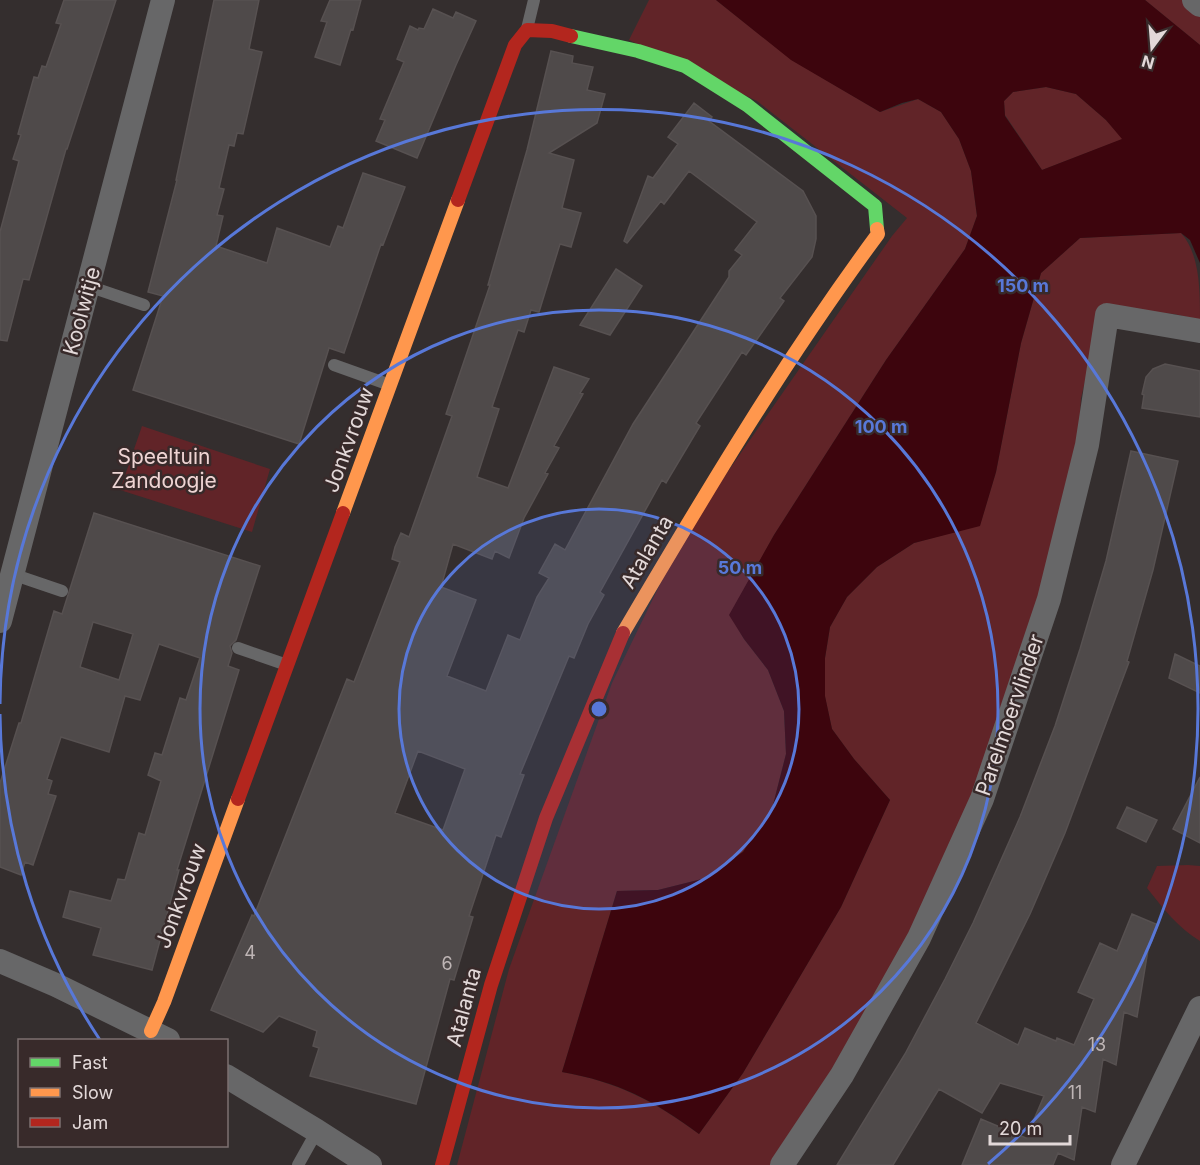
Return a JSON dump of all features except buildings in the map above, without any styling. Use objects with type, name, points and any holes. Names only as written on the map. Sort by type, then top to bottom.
[{"type":"street","name":"Koolwitje","points":[[0,621],[163,0]]},
{"type":"street","points":[[1194,0],[1200,5]]},
{"type":"street","name":"Atalanta","points":[[442,1165],[491,985],[542,829],[620,638],[707,490],[833,295],[878,234],[876,206],[747,105],[696,72],[685,66],[638,51],[552,31],[526,30]]},
{"type":"street","name":"Jonkvrouw","points":[[156,1037],[164,1002],[515,45],[526,30]]},
{"type":"street","name":"Parelmoervlinder","points":[[782,1165],[842,1075],[919,938],[982,799],[1049,599],[1088,445],[1107,315],[1200,331]]},
{"type":"street","points":[[0,961],[56,985],[156,1037]]},
{"type":"street","points":[[1123,1165],[1200,1008]]},
{"type":"street","points":[[228,1077],[370,1165]]},
{"type":"lane","points":[[526,30],[534,0]]},
{"type":"lane","points":[[88,286],[144,305]]},
{"type":"lane","points":[[334,365],[391,385]]},
{"type":"lane","points":[[12,574],[62,591]]},
{"type":"lane","points":[[238,648],[288,665]]},
{"type":"lane","points":[[298,1165],[317,1131]]},
{"type":"green space","points":[[649,0],[716,0],[792,60],[880,112],[918,99],[941,112],[959,139],[971,171],[977,216],[965,249],[886,360],[774,535],[730,615],[744,639],[768,670],[784,711],[786,754],[772,809],[743,852],[702,879],[658,890],[617,891],[562,1072],[601,1081],[635,1094],[699,1134],[743,1073],[841,907],[890,800],[854,759],[832,729],[825,697],[825,658],[830,627],[847,597],[877,567],[914,543],[980,525],[996,472],[1021,343],[1041,273],[1080,238],[1181,233],[1192,251],[1198,273],[1200,320],[1174,314],[1132,311],[1093,348],[1081,398],[1077,459],[1059,546],[981,785],[869,1019],[770,1165],[457,1165],[509,969],[612,683],[685,533],[892,236],[907,218],[757,101],[629,40]]},
{"type":"green space","points":[[1145,0],[1183,0],[1200,12],[1200,45]]},
{"type":"green space","points":[[1046,87],[1076,94],[1106,120],[1123,139],[1042,170],[1005,115],[1004,101],[1013,92]]},
{"type":"green space","name":"Speeltuin Zandoogje","points":[[142,426],[270,469],[252,532],[120,490]]},
{"type":"green space","points":[[1157,866],[1200,866],[1200,941],[1178,924],[1147,888]]},
{"type":"shaded area","points":[[716,0],[1145,0],[1200,45],[1200,263],[1190,240],[1181,233],[1080,238],[1041,273],[1021,343],[996,472],[980,526],[914,543],[877,567],[847,597],[830,627],[825,658],[825,696],[832,729],[854,759],[890,800],[841,907],[743,1073],[699,1134],[666,1111],[635,1094],[601,1081],[562,1072],[617,891],[658,890],[702,879],[743,852],[772,809],[786,754],[784,711],[768,670],[729,615],[774,535],[886,360],[965,249],[977,216],[971,171],[959,139],[941,112],[918,99],[880,112],[791,60]],"holes":[[[1046,87],[1076,94],[1106,120],[1122,139],[1042,170],[1005,116],[1004,101],[1013,92]]]},
{"type":"traffic: fast","points":[[571,36],[638,51],[685,66],[747,105],[875,206],[877,229]]},
{"type":"traffic: slow","points":[[343,513],[458,200]]},
{"type":"traffic: slow","points":[[623,633],[745,430],[843,282],[878,234],[877,229]]},
{"type":"traffic: slow","points":[[151,1031],[164,1002],[238,799]]},
{"type":"traffic: jam","points":[[458,200],[515,45],[527,30],[552,31],[571,36]]},
{"type":"traffic: jam","points":[[238,799],[343,513]]},
{"type":"traffic: jam","points":[[442,1165],[491,985],[546,818],[623,633]]}]
